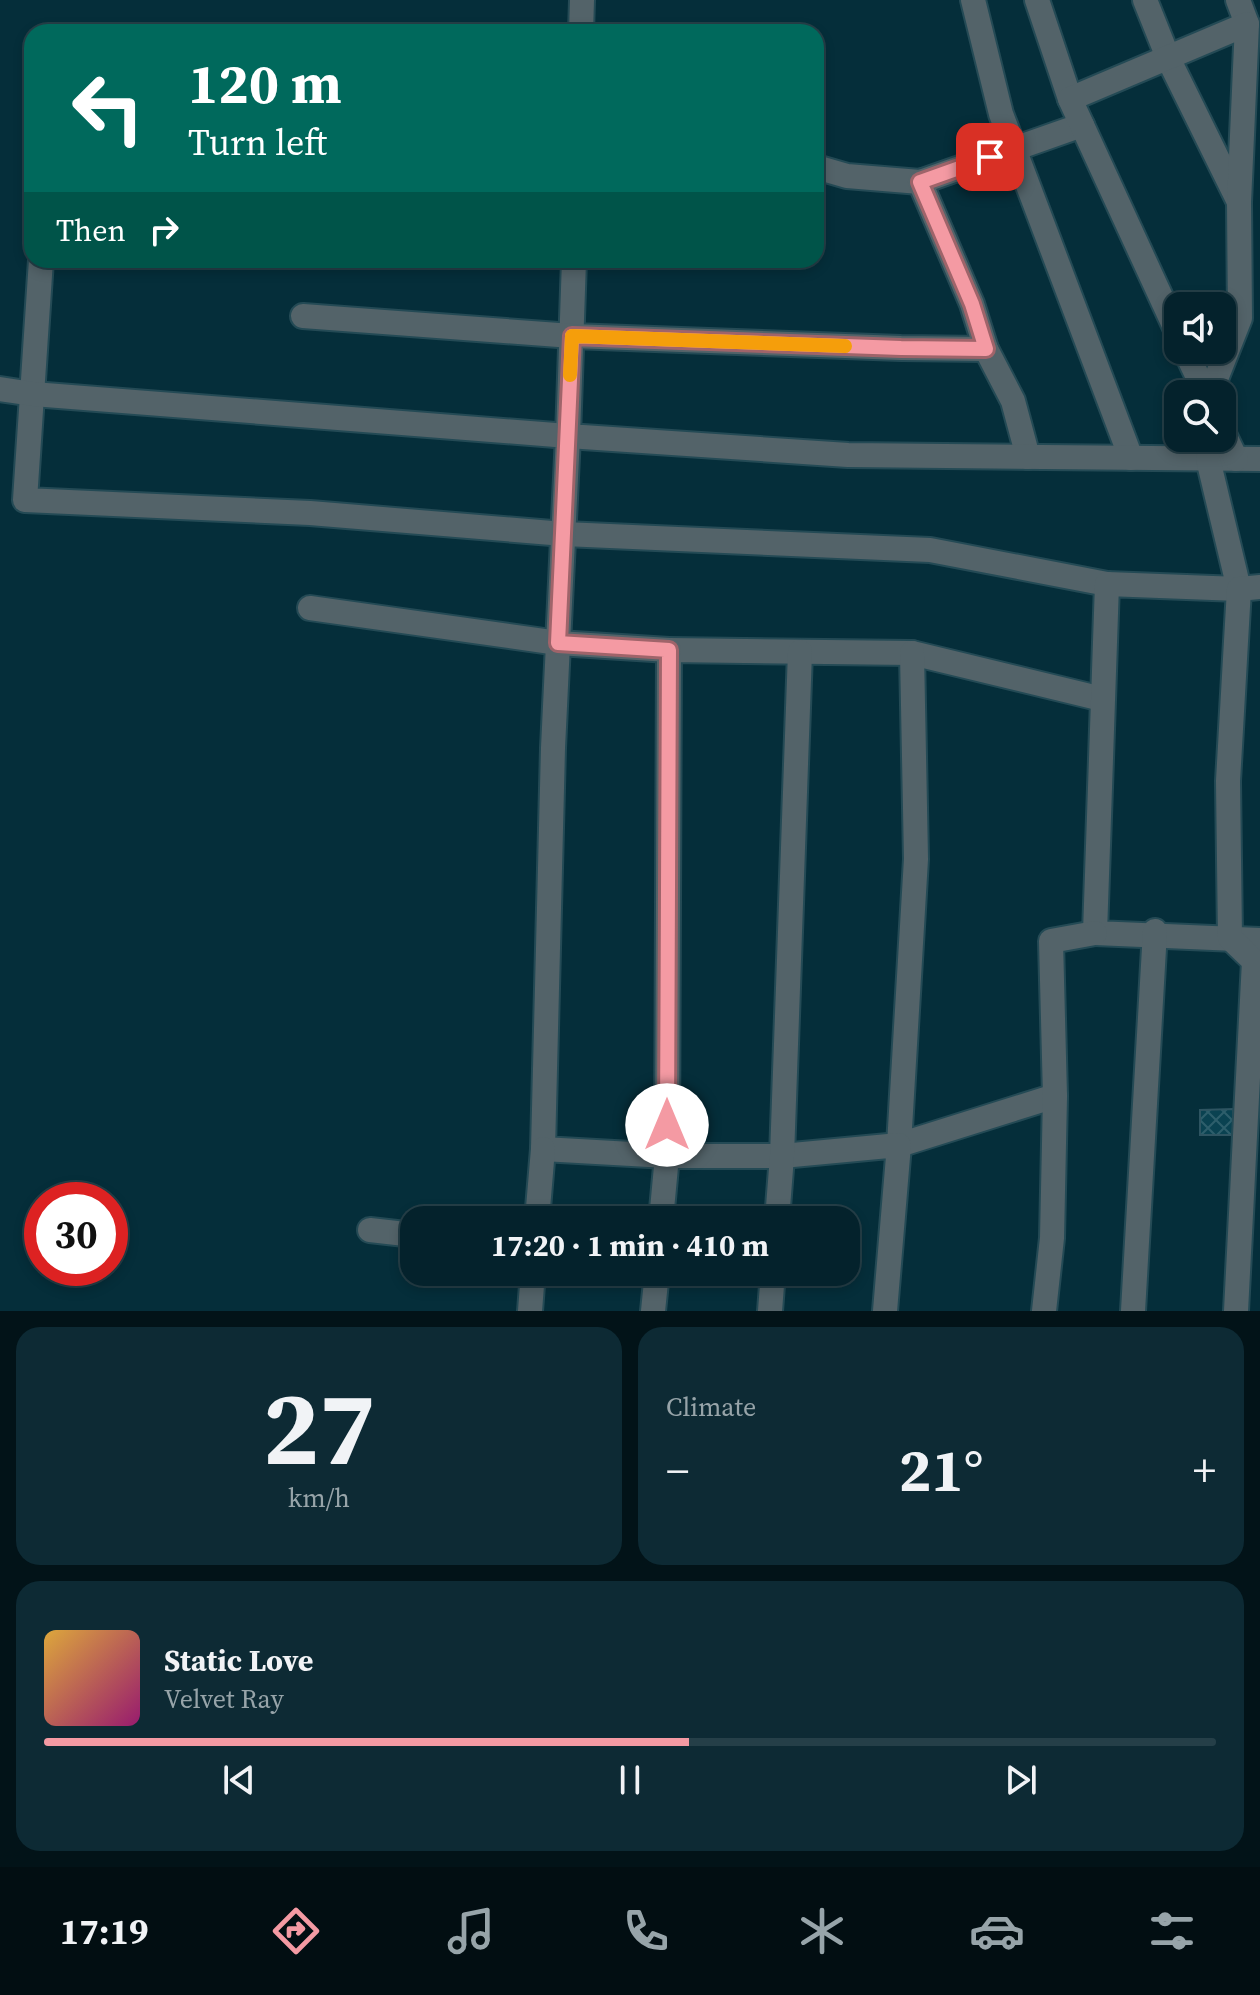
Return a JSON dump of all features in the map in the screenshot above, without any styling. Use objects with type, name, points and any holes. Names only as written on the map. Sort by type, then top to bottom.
[{"type":"street","points":[[581,24],[582,0]]},
{"type":"street","points":[[973,0],[1001,114],[1131,458]]},
{"type":"street","points":[[1037,0],[1070,99],[1164,303]]},
{"type":"street","points":[[1145,0],[1168,58],[1239,202]]},
{"type":"street","points":[[1214,380],[1241,319],[1239,202],[1247,24],[1238,0]]},
{"type":"street","points":[[1070,99],[1247,24]]},
{"type":"street","points":[[824,169],[847,176],[920,182],[1082,125]]},
{"type":"street","points":[[920,182],[972,304],[986,349],[1013,401],[1028,457]]},
{"type":"street","points":[[41,268],[25,500],[310,513],[564,534],[930,550],[1107,584],[1250,588]]},
{"type":"street","points":[[538,1206],[543,1149],[553,748],[574,268]]},
{"type":"street","points":[[303,316],[572,336],[986,349]]},
{"type":"street","points":[[0,389],[568,436],[848,455],[1248,459]]},
{"type":"street","points":[[1208,459],[1250,588],[1228,781],[1230,938],[1254,961],[1236,1311]]},
{"type":"street","points":[[1095,933],[1107,584]]},
{"type":"street","points":[[310,608],[558,643],[669,650],[912,653],[1102,699]]},
{"type":"street","points":[[662,1206],[667,1156],[669,650]]},
{"type":"street","points":[[778,1206],[800,652]]},
{"type":"street","points":[[885,1311],[899,1145],[916,859],[912,653]]},
{"type":"street","points":[[1044,1311],[1052,1238],[1055,1096],[1051,941],[1095,933],[1155,933],[1260,940]]},
{"type":"street","points":[[1133,1311],[1155,933]]},
{"type":"street","points":[[543,1149],[667,1156],[782,1156],[899,1145],[1055,1096]]},
{"type":"street","points":[[370,1230],[400,1233]]},
{"type":"street","points":[[530,1311],[532,1286]]},
{"type":"street","points":[[653,1311],[656,1286]]},
{"type":"street","points":[[770,1311],[772,1286]]},
{"type":"building","points":[[1233,1109],[1234,1135],[1200,1135],[1200,1110]]},
{"type":"slow traffic","points":[[570,375],[572,336],[845,346]]},
{"type":"route","points":[[667,1125],[669,650],[558,643],[572,336],[986,349],[972,304],[920,182],[990,157]]}]
